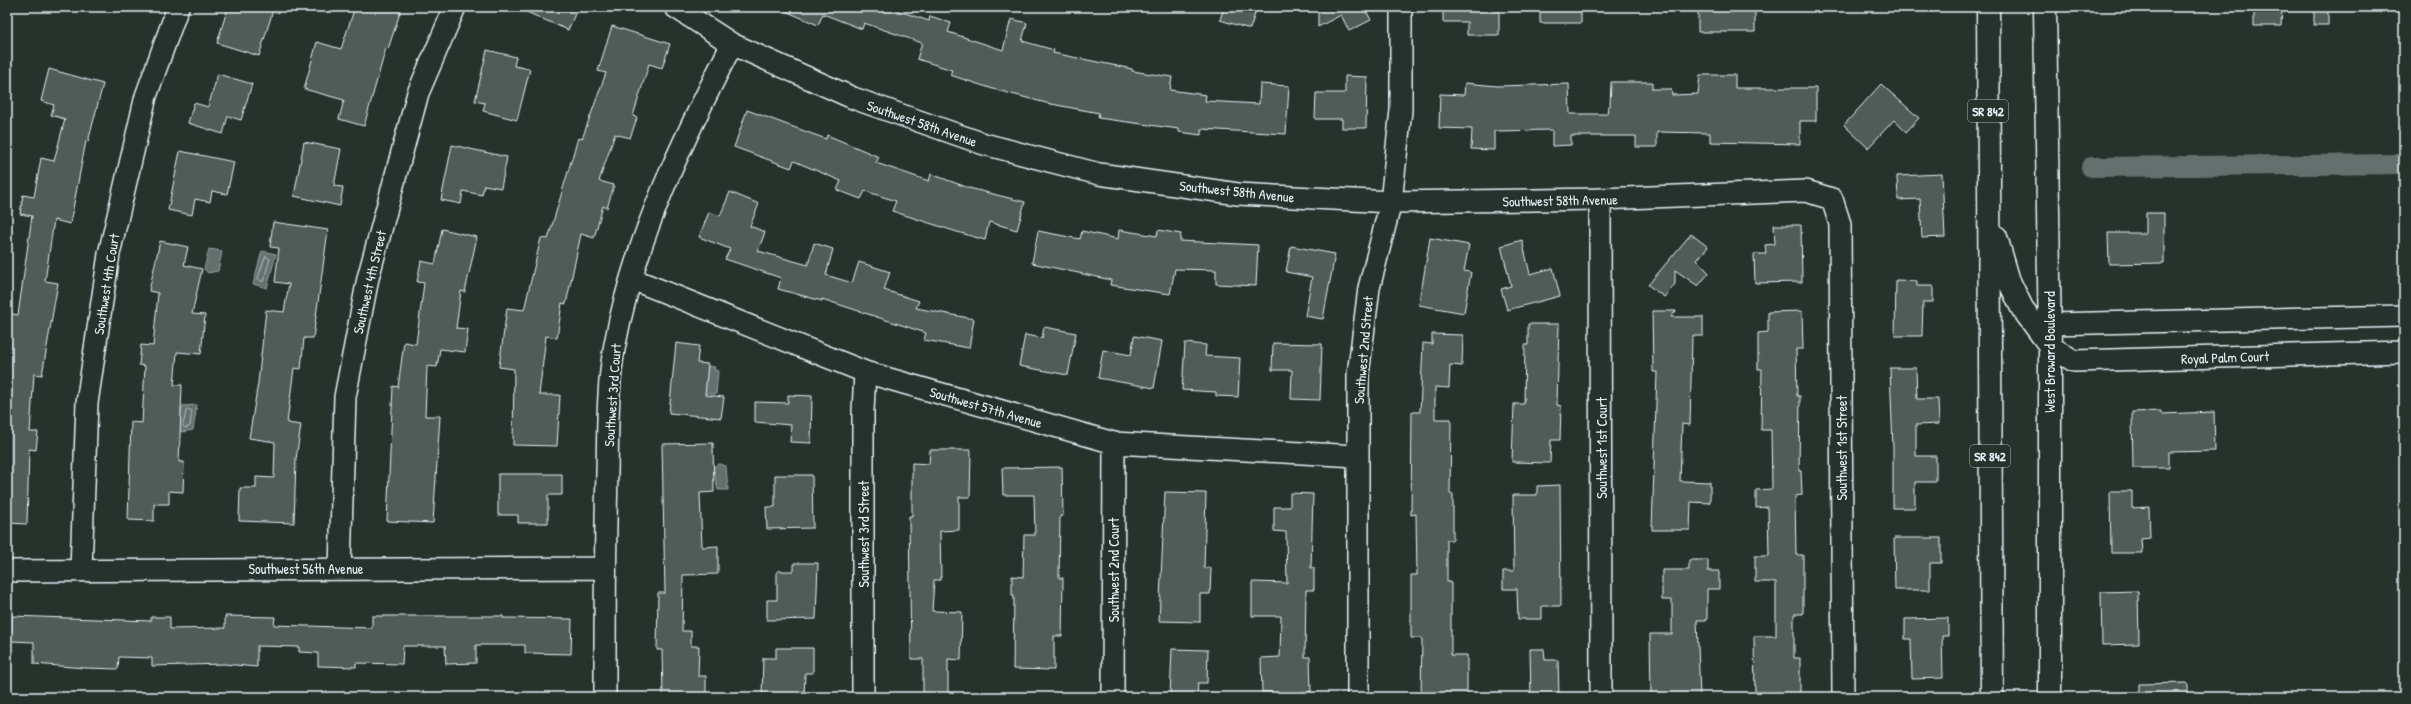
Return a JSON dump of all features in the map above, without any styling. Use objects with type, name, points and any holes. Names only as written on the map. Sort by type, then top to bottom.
[{"type":"main road","name":"SR 842","points":[[1988,7],[1992,697]]},
{"type":"main road","name":"West Broward Boulevard","points":[[2045,7],[2050,346],[2050,697]]},
{"type":"main road","points":[[1989,214],[2022,308],[2050,346]]},
{"type":"street","name":"Southwest 4th Court","points":[[80,570],[87,403],[109,254],[146,96],[178,7]]},
{"type":"street","name":"Southwest 4th Street","points":[[340,568],[345,397],[368,278],[418,93],[455,7]]},
{"type":"street","name":"Southwest 58th Avenue","points":[[675,7],[732,44],[860,101],[984,144],[1099,174],[1238,194],[1391,202],[1600,200],[1806,191],[1832,200]]},
{"type":"street","name":"Southwest 2nd Street","points":[[1358,697],[1358,375],[1369,288],[1391,202],[1401,110],[1401,7]]},
{"type":"street","name":"Southwest 3rd Court","points":[[604,697],[604,568],[608,420],[614,345],[632,279],[659,196],[686,134],[732,44]]},
{"type":"street","name":"Southwest 1st Court","points":[[1600,200],[1601,697]]},
{"type":"street","name":"Southwest 1st Street","points":[[1832,200],[1840,224],[1842,697]]},
{"type":"street","name":"Southwest 57th Avenue","points":[[632,279],[865,372],[1114,443],[1357,456]]},
{"type":"street","points":[[2049,324],[2404,316]]},
{"type":"street","name":"Royal Palm Court","points":[[2050,346],[2074,361],[2404,352]]},
{"type":"street","name":"Southwest 3rd Street","points":[[863,697],[863,411],[865,372]]},
{"type":"street","name":"Southwest 2nd Court","points":[[1113,697],[1114,443]]},
{"type":"street","name":"Southwest 56th Avenue","points":[[7,571],[340,568],[604,568]]},
{"type":"water","points":[[209,249],[222,251],[218,271],[208,273],[204,269]]},
{"type":"water","points":[[262,251],[276,254],[267,288],[253,284]]},
{"type":"water","points":[[705,366],[715,367],[714,370],[718,371],[716,394],[702,393]]},
{"type":"water","points":[[197,405],[193,430],[182,432],[179,428],[182,406]]},
{"type":"water","points":[[719,464],[726,466],[728,490],[718,490],[713,467]]},
{"type":"building","points":[[228,7],[274,7],[259,56],[217,43]]},
{"type":"building","points":[[355,7],[402,7],[388,49],[386,48],[364,126],[339,119],[344,100],[304,89],[317,42],[341,49]]},
{"type":"building","points":[[515,7],[578,7],[568,30]]},
{"type":"building","points":[[776,7],[887,7],[929,21],[930,16],[951,23],[948,32],[1003,50],[1011,19],[1027,23],[1022,41],[1054,50],[1053,53],[1132,69],[1132,71],[1172,77],[1170,90],[1206,95],[1205,101],[1259,104],[1260,84],[1289,86],[1286,134],[1201,129],[1201,135],[1179,132],[1179,129],[1098,118],[1099,113],[1046,103],[993,89],[950,75],[952,70],[917,59],[922,43],[864,23],[862,29],[823,14],[818,25]]},
{"type":"building","points":[[1224,7],[1257,7],[1250,29],[1220,20]]},
{"type":"building","points":[[1318,7],[1364,7],[1371,20],[1349,31],[1341,15],[1318,27]]},
{"type":"building","points":[[1443,7],[1499,7],[1499,35],[1467,35],[1467,22],[1443,22]]},
{"type":"building","points":[[1540,7],[1581,7],[1581,23],[1540,23]]},
{"type":"building","points":[[1698,7],[1755,7],[1755,32],[1698,32]]},
{"type":"building","points":[[2254,7],[2282,7],[2281,26],[2254,26]]},
{"type":"building","points":[[2314,7],[2328,7],[2328,25],[2314,25]]},
{"type":"building","points":[[612,26],[670,44],[662,68],[649,64],[633,116],[637,118],[630,138],[615,134],[599,181],[614,185],[607,208],[603,206],[594,238],[581,234],[566,304],[562,303],[557,338],[546,336],[539,395],[560,395],[557,446],[513,445],[514,369],[499,367],[507,308],[524,310],[541,238],[548,239],[578,138],[582,139],[606,73],[598,71]]},
{"type":"building","points":[[487,50],[516,57],[514,66],[530,69],[517,120],[483,111],[485,103],[475,101]]},
{"type":"building","points":[[49,69],[103,84],[88,142],[86,141],[70,224],[54,220],[45,281],[58,283],[42,375],[34,374],[30,432],[38,432],[36,450],[29,449],[27,524],[7,523],[7,313],[18,315],[32,216],[20,214],[23,195],[34,197],[41,158],[54,161],[65,119],[51,115],[54,105],[41,101]]},
{"type":"building","points":[[218,74],[252,84],[241,120],[228,116],[223,134],[188,123],[194,103],[208,107]]},
{"type":"building","points":[[1700,75],[1735,75],[1735,88],[1816,88],[1816,121],[1800,121],[1800,144],[1710,142],[1710,133],[1657,132],[1657,147],[1636,147],[1636,136],[1571,136],[1571,145],[1552,146],[1552,130],[1494,131],[1494,150],[1471,149],[1472,129],[1439,128],[1440,94],[1464,95],[1465,83],[1497,86],[1569,84],[1570,114],[1607,114],[1608,106],[1610,106],[1611,82],[1652,82],[1652,89],[1671,89],[1672,95],[1698,94]]},
{"type":"building","points":[[1345,76],[1367,77],[1366,128],[1342,128],[1342,119],[1315,119],[1316,93],[1345,93]]},
{"type":"building","points":[[1881,84],[1919,118],[1906,132],[1894,120],[1868,148],[1844,125]]},
{"type":"building","points":[[747,110],[826,139],[827,135],[879,157],[876,163],[929,181],[931,174],[969,188],[1025,202],[1017,230],[989,222],[985,240],[954,231],[892,211],[896,201],[865,191],[861,199],[837,190],[841,181],[794,161],[791,168],[734,147]]},
{"type":"building","points":[[304,142],[341,149],[334,186],[343,187],[340,206],[294,196]]},
{"type":"building","points":[[452,145],[507,157],[501,188],[484,185],[482,195],[463,191],[461,204],[441,200]]},
{"type":"building","points":[[180,151],[234,162],[227,194],[212,191],[210,202],[195,199],[192,215],[168,210]]},
{"type":"building","points":[[1942,174],[1945,237],[1922,238],[1920,199],[1898,200],[1897,176]]},
{"type":"building","points":[[730,192],[759,204],[750,226],[765,232],[758,251],[808,265],[814,243],[833,249],[826,275],[852,283],[859,262],[890,272],[884,290],[919,301],[916,308],[974,319],[969,348],[924,340],[926,333],[822,299],[822,301],[778,289],[781,278],[725,259],[730,249],[699,237],[709,212],[720,216]]},
{"type":"building","points":[[2146,213],[2164,213],[2164,263],[2109,264],[2108,233],[2146,233]]},
{"type":"building","points":[[273,222],[328,230],[313,338],[304,338],[301,369],[294,368],[287,423],[301,425],[296,459],[294,523],[239,521],[240,488],[256,488],[256,477],[274,478],[275,442],[249,438],[258,383],[266,310],[284,312],[289,284],[275,282],[279,248],[270,247]]},
{"type":"building","points":[[1774,225],[1801,225],[1802,282],[1755,283],[1754,254],[1766,254],[1765,245],[1775,244]]},
{"type":"building","points":[[442,229],[477,237],[465,292],[461,291],[456,328],[468,329],[465,352],[440,349],[437,367],[427,366],[425,416],[440,416],[433,523],[387,521],[393,386],[398,387],[404,342],[416,344],[424,283],[417,282],[421,261],[435,264]]},
{"type":"building","points":[[1119,230],[1157,236],[1158,230],[1181,234],[1180,241],[1258,245],[1256,286],[1216,284],[1216,270],[1175,269],[1170,294],[1110,285],[1111,280],[1032,263],[1038,231],[1080,239],[1082,231],[1118,239]]},
{"type":"building","points":[[1691,234],[1708,247],[1697,260],[1709,273],[1698,286],[1675,270],[1675,284],[1664,297],[1648,285]]},
{"type":"building","points":[[1430,238],[1469,245],[1464,271],[1471,272],[1464,313],[1419,305]]},
{"type":"building","points":[[1522,240],[1530,274],[1553,268],[1560,296],[1507,310],[1501,289],[1511,286],[1501,246]]},
{"type":"building","points":[[160,241],[188,247],[184,265],[202,269],[192,314],[205,315],[201,354],[177,352],[174,385],[182,385],[179,462],[184,462],[183,492],[169,491],[169,504],[154,504],[154,521],[128,520],[131,422],[142,423],[145,366],[139,365],[141,345],[153,346],[158,293],[149,291]]},
{"type":"building","points":[[1291,246],[1335,254],[1323,319],[1305,316],[1312,277],[1286,272]]},
{"type":"building","points":[[1896,280],[1917,281],[1917,286],[1933,286],[1933,302],[1923,302],[1922,336],[1895,336]]},
{"type":"building","points":[[1652,311],[1676,311],[1671,317],[1703,317],[1703,336],[1692,336],[1690,425],[1682,424],[1680,481],[1710,482],[1710,503],[1691,502],[1690,530],[1652,530],[1657,372],[1653,372]]},
{"type":"building","points":[[1802,311],[1803,349],[1796,349],[1797,396],[1800,396],[1799,471],[1801,471],[1802,495],[1795,496],[1796,555],[1803,555],[1803,614],[1794,614],[1794,658],[1800,658],[1800,697],[1755,696],[1754,636],[1776,636],[1776,582],[1755,582],[1755,556],[1769,556],[1768,507],[1756,508],[1756,490],[1772,489],[1771,430],[1761,430],[1762,369],[1758,369],[1758,333],[1768,332],[1768,312]]},
{"type":"building","points":[[1528,324],[1559,324],[1557,405],[1561,406],[1560,440],[1551,440],[1550,463],[1512,462],[1514,404],[1524,404],[1525,345],[1528,345]]},
{"type":"building","points":[[1044,327],[1076,333],[1068,375],[1019,366],[1025,335],[1042,338]]},
{"type":"building","points":[[1432,334],[1463,335],[1462,366],[1450,365],[1449,388],[1435,387],[1435,419],[1451,419],[1450,494],[1453,494],[1453,540],[1447,540],[1447,582],[1451,582],[1451,655],[1467,655],[1467,697],[1421,697],[1422,638],[1411,638],[1411,575],[1417,575],[1416,514],[1411,515],[1412,412],[1420,412],[1423,343],[1432,344]]},
{"type":"building","points":[[1134,336],[1162,341],[1154,388],[1098,378],[1103,350],[1131,355]]},
{"type":"building","points":[[676,343],[699,346],[697,363],[708,364],[705,395],[724,397],[721,418],[669,413]]},
{"type":"building","points":[[1185,343],[1206,345],[1205,356],[1240,358],[1238,397],[1216,396],[1216,392],[1182,390]]},
{"type":"building","points":[[1273,343],[1322,344],[1320,400],[1291,399],[1292,370],[1272,370]]},
{"type":"building","points":[[1890,368],[1916,368],[1917,399],[1938,399],[1939,424],[1916,425],[1916,456],[1936,456],[1936,482],[1915,482],[1915,508],[1893,508],[1893,449]]},
{"type":"building","points":[[788,395],[812,396],[811,443],[790,442],[791,425],[755,422],[755,402],[788,403]]},
{"type":"building","points":[[2161,411],[2161,414],[2214,412],[2215,451],[2169,452],[2169,468],[2133,468],[2132,412]]},
{"type":"building","points":[[713,443],[714,492],[700,493],[702,547],[718,546],[718,574],[683,575],[682,631],[691,631],[691,646],[699,646],[698,676],[706,676],[706,697],[663,697],[662,650],[657,650],[658,593],[665,593],[662,444]]},
{"type":"building","points":[[930,450],[971,450],[970,497],[959,497],[959,530],[940,531],[941,580],[934,580],[932,611],[962,612],[961,660],[948,659],[948,697],[923,697],[923,659],[911,659],[909,516],[912,516],[912,463],[929,464]]},
{"type":"building","points":[[1062,467],[1063,516],[1060,516],[1059,578],[1063,578],[1062,636],[1054,636],[1054,670],[1013,669],[1014,595],[1012,595],[1012,576],[1023,577],[1024,535],[1035,535],[1034,495],[1003,495],[1002,468]]},
{"type":"building","points":[[498,474],[562,474],[562,495],[548,495],[548,523],[518,523],[518,515],[498,515]]},
{"type":"building","points":[[775,475],[812,475],[813,528],[767,529],[766,507],[775,507]]},
{"type":"building","points":[[1560,485],[1561,606],[1542,606],[1542,619],[1518,619],[1517,589],[1503,589],[1503,571],[1514,571],[1513,495],[1537,495],[1537,486]]},
{"type":"building","points":[[2110,491],[2132,491],[2132,508],[2149,507],[2150,538],[2141,539],[2142,553],[2111,553]]},
{"type":"building","points":[[1165,492],[1206,493],[1204,568],[1211,568],[1210,594],[1200,594],[1200,622],[1159,621]]},
{"type":"building","points":[[1290,493],[1313,494],[1311,568],[1314,568],[1314,590],[1306,590],[1305,657],[1310,657],[1311,692],[1300,692],[1300,697],[1272,697],[1272,692],[1262,692],[1261,658],[1280,657],[1281,616],[1252,616],[1252,582],[1287,583],[1286,532],[1274,531],[1274,507],[1290,507]]},
{"type":"building","points":[[1894,538],[1941,538],[1941,563],[1930,563],[1930,590],[1895,590]]},
{"type":"building","points":[[1689,560],[1708,560],[1708,571],[1719,571],[1719,589],[1707,589],[1707,620],[1697,620],[1700,697],[1651,697],[1650,634],[1672,634],[1672,600],[1662,600],[1662,570],[1689,570]]},
{"type":"building","points":[[794,563],[818,563],[816,619],[767,620],[767,600],[777,600],[777,571],[794,571]]},
{"type":"building","points":[[2138,591],[2139,644],[2102,645],[2101,592]]},
{"type":"building","points":[[12,616],[151,621],[151,617],[170,617],[170,629],[225,628],[225,616],[275,617],[274,625],[372,628],[372,616],[503,616],[503,618],[572,619],[571,654],[525,653],[525,645],[476,645],[476,663],[446,664],[445,646],[403,646],[402,664],[356,663],[356,667],[318,666],[318,653],[299,652],[299,647],[257,646],[257,667],[224,664],[152,666],[152,658],[119,657],[118,669],[85,668],[34,664],[34,642],[11,641]]},
{"type":"building","points":[[1948,618],[1948,636],[1942,636],[1943,678],[1912,679],[1911,639],[1905,639],[1905,619]]},
{"type":"building","points":[[776,648],[813,648],[813,673],[805,673],[804,697],[762,697],[763,658],[776,658]]},
{"type":"building","points":[[1172,649],[1208,650],[1207,683],[1198,683],[1197,697],[1170,697]]},
{"type":"building","points":[[1530,649],[1544,649],[1545,660],[1558,660],[1559,697],[1531,697]]},
{"type":"building","points":[[2188,683],[2188,697],[2139,697],[2139,684]]},
{"type":"waterway","points":[[2091,167],[2404,164]]}]
